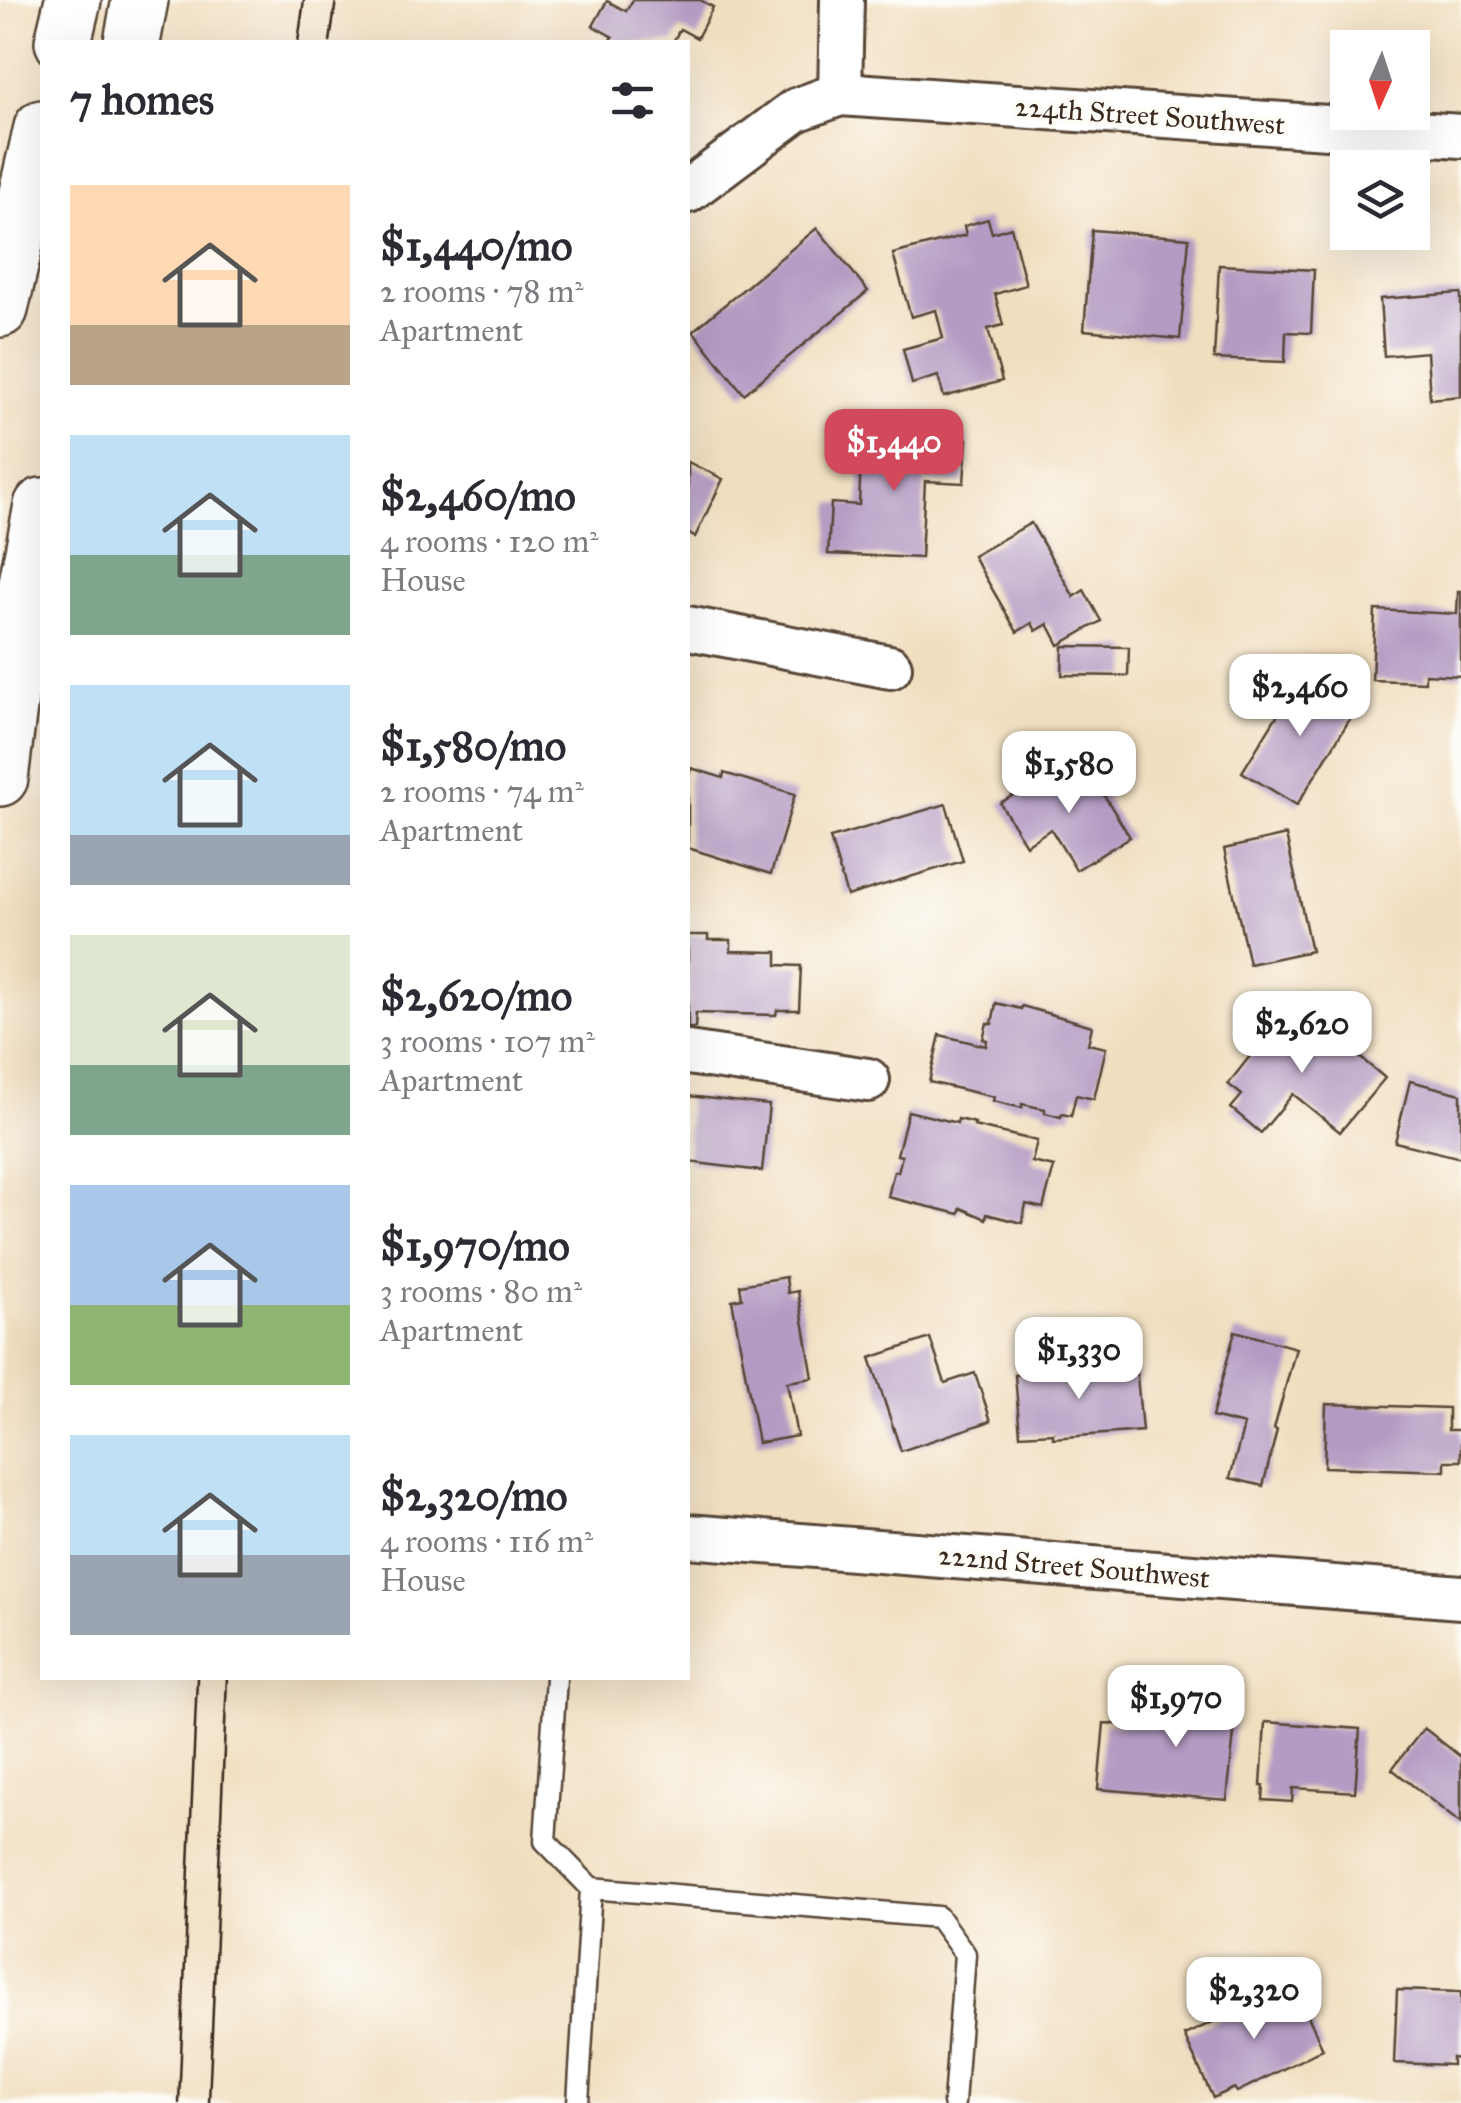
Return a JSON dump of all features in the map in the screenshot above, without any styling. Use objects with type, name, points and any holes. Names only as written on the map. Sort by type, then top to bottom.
[{"type":"highway","points":[[63,40],[72,0]]},
{"type":"highway","points":[[132,40],[140,0]]},
{"type":"highway","points":[[0,309],[40,137]]},
{"type":"highway","points":[[0,778],[20,619],[40,516]]},
{"type":"street","points":[[690,190],[796,110],[840,94],[842,0]]},
{"type":"street","name":"224th Street Southwest","points":[[840,94],[1461,136]]},
{"type":"street","points":[[690,628],[890,667]]},
{"type":"street","points":[[690,1053],[868,1080]]},
{"type":"street","name":"222nd Street Southwest","points":[[690,1536],[1461,1597]]},
{"type":"lane","points":[[556,1680],[544,1840],[591,1888],[938,1917],[966,1954],[954,2103]]},
{"type":"lane","points":[[578,2103],[591,1888]]},
{"type":"building","points":[[633,0],[700,0],[713,7],[697,38],[680,29],[674,40],[611,40],[613,37],[593,26],[607,1],[626,11]]},
{"type":"building","points":[[988,219],[992,233],[1011,227],[1026,285],[995,294],[1003,325],[988,329],[1002,381],[944,397],[938,376],[912,384],[903,349],[943,338],[936,310],[911,317],[893,254],[966,235],[964,226]]},
{"type":"building","points":[[817,228],[868,291],[744,394],[693,331]]},
{"type":"building","points":[[1092,230],[1189,238],[1180,339],[1084,330]]},
{"type":"building","points":[[1219,265],[1314,270],[1311,333],[1286,332],[1285,362],[1214,359]]},
{"type":"building","points":[[1461,293],[1461,396],[1430,399],[1427,352],[1384,356],[1380,299]]},
{"type":"building","points":[[862,433],[967,439],[964,483],[925,481],[921,558],[828,554],[831,503],[859,505]]},
{"type":"building","points":[[690,463],[723,479],[695,537],[690,534]]},
{"type":"building","points":[[1031,523],[1074,597],[1084,590],[1101,621],[1059,645],[1048,624],[1036,631],[1032,623],[1017,632],[973,556]]},
{"type":"building","points":[[1458,591],[1461,676],[1425,674],[1425,682],[1372,680],[1375,610],[1457,614]]},
{"type":"building","points":[[1063,646],[1129,647],[1128,676],[1062,675]]},
{"type":"building","points":[[1304,672],[1358,706],[1297,805],[1242,772]]},
{"type":"building","points":[[1084,763],[1130,837],[1076,870],[1051,829],[1026,845],[1000,803],[1028,787],[1033,794]]},
{"type":"building","points":[[691,768],[723,778],[724,773],[795,794],[771,874],[690,849]]},
{"type":"building","points":[[946,804],[963,861],[847,896],[830,838]]},
{"type":"building","points":[[1286,835],[1311,951],[1249,964],[1224,849]]},
{"type":"building","points":[[690,935],[731,940],[731,951],[777,952],[777,965],[801,966],[799,1010],[777,1010],[776,1015],[696,1013],[695,1028],[690,1028]]},
{"type":"building","points":[[996,1003],[1021,1009],[1022,1006],[1092,1026],[1088,1044],[1106,1048],[1094,1099],[1076,1095],[1071,1116],[1061,1117],[1045,1113],[1045,1109],[1022,1104],[1022,1108],[993,1101],[994,1097],[929,1082],[940,1035],[986,1046],[987,1040],[983,1039],[987,1023],[992,1024]]},
{"type":"building","points":[[1288,1008],[1339,1051],[1345,1045],[1385,1078],[1340,1132],[1293,1094],[1261,1133],[1231,1108],[1242,1095],[1228,1084]]},
{"type":"building","points":[[1410,1081],[1461,1094],[1461,1158],[1395,1142]]},
{"type":"building","points":[[690,1096],[769,1105],[762,1171],[690,1162]]},
{"type":"building","points":[[908,1111],[957,1123],[958,1119],[1037,1141],[1032,1162],[1054,1167],[1043,1208],[1026,1204],[1022,1223],[987,1214],[986,1219],[961,1208],[959,1214],[888,1197],[902,1156],[897,1155]]},
{"type":"building","points":[[786,1277],[788,1293],[798,1291],[813,1378],[787,1382],[797,1436],[758,1443],[732,1300],[742,1298],[740,1285]]},
{"type":"building","points":[[1235,1331],[1296,1348],[1263,1486],[1230,1478],[1244,1425],[1212,1417]]},
{"type":"building","points":[[930,1338],[945,1383],[975,1373],[991,1421],[901,1451],[870,1358]]},
{"type":"building","points":[[1136,1365],[1142,1431],[1053,1438],[1053,1433],[1020,1435],[1015,1375]]},
{"type":"building","points":[[1326,1404],[1448,1408],[1448,1430],[1461,1430],[1461,1461],[1445,1461],[1445,1471],[1324,1467]]},
{"type":"building","points":[[1191,1681],[1239,1685],[1227,1800],[1098,1789],[1104,1723],[1188,1730]]},
{"type":"building","points":[[1265,1722],[1360,1729],[1355,1792],[1293,1788],[1292,1802],[1263,1800]]},
{"type":"building","points":[[1424,1728],[1461,1757],[1461,1824],[1392,1769]]},
{"type":"building","points":[[1294,1985],[1323,2049],[1237,2092],[1234,2088],[1213,2098],[1184,2035]]},
{"type":"building","points":[[1397,1990],[1461,1992],[1461,2059],[1452,2058],[1452,2065],[1394,2063]]},
{"type":"tram line","points":[[298,40],[304,0]]},
{"type":"tram line","points":[[330,40],[336,0]]},
{"type":"tram line","points":[[179,2103],[197,1680]]},
{"type":"tram line","points":[[209,2103],[227,1680]]}]
